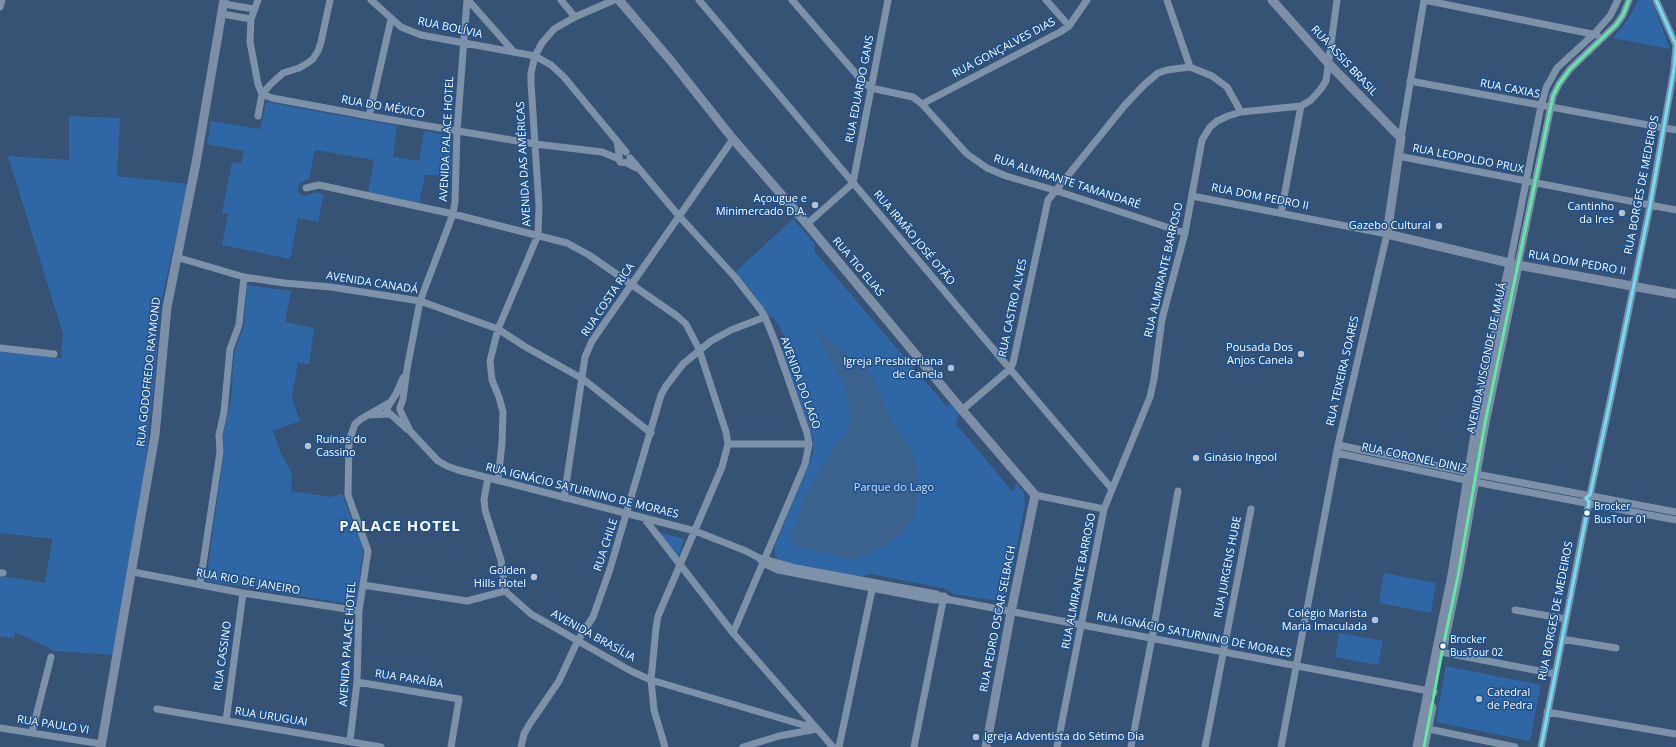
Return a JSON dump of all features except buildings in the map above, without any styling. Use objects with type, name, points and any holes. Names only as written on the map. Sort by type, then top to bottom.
[{"type":"main road","name":"RUA TIO ELIAS","points":[[619,0],[671,61],[732,139],[807,224],[1035,495]]},
{"type":"main road","name":"RUA ASSIS BRASIL","points":[[1272,0],[1329,64],[1401,138]]},
{"type":"main road","name":"RUA GODOFREDO RAYMOND","points":[[101,746],[150,469],[161,382],[167,307],[196,163],[224,6]]},
{"type":"main road","name":"RUA TEIXEIRA SOARES","points":[[1387,234],[1401,138]]},
{"type":"main road","name":"RUA DOM PEDRO II","points":[[1387,234],[1514,264],[1676,294]]},
{"type":"main road","name":"AVENIDA VISCONDE DE MAUÁ","points":[[1424,747],[1425,728],[1452,575],[1472,477],[1487,391],[1514,264]]},
{"type":"main road","name":"RUA PEDRO OSCAR SELBACH","points":[[986,747],[1011,612],[1035,495]]},
{"type":"main road","name":"AVENIDA VISCONDE DE MAUÁ","points":[[1417,747],[1425,728]]},
{"type":"street","points":[[0,7],[2,0]]},
{"type":"street","points":[[258,0],[254,9],[250,30],[251,53],[262,94],[258,116]]},
{"type":"street","points":[[262,94],[278,77],[299,68],[313,59],[321,42],[330,0]]},
{"type":"street","name":"RUA BOLÍVIA","points":[[371,0],[391,20],[401,27],[421,35],[535,56]]},
{"type":"street","points":[[468,0],[514,52]]},
{"type":"street","name":"AVENIDA PALACE HOTEL","points":[[400,409],[404,399],[406,369],[420,301],[453,214],[455,202],[457,131],[468,0]]},
{"type":"street","points":[[561,0],[575,17]]},
{"type":"street","name":"AVENIDA DAS AMÉRICAS","points":[[498,480],[502,443],[503,412],[492,380],[490,361],[498,329],[538,235],[539,206],[531,83],[531,73],[535,56],[542,43],[554,29],[575,17],[614,0]]},
{"type":"street","name":"RUA IRMÃO JOSÉ OTÃO","points":[[699,0],[1112,489]]},
{"type":"street","name":"RUA ALMIRANTE TAMANDARÉ","points":[[792,0],[859,78],[872,88],[906,95],[922,104],[967,154],[987,168],[1006,176],[1054,190],[1185,233]]},
{"type":"street","name":"RUA EDUARDO GANS","points":[[853,183],[872,88],[887,0]]},
{"type":"street","points":[[1046,0],[1069,26]]},
{"type":"street","name":"RUA GONÇALVES DIAS","points":[[922,104],[1060,32],[1069,26],[1087,0]]},
{"type":"street","points":[[1167,0],[1190,67],[1212,76],[1227,88],[1241,112]]},
{"type":"street","points":[[1281,213],[1301,106],[1311,100],[1326,80],[1337,0]]},
{"type":"street","points":[[1424,0],[1604,36]]},
{"type":"street","name":"RUA TEIXEIRA SOARES","points":[[1401,138],[1424,0]]},
{"type":"street","name":"AVENIDA VISCONDE DE MAUÁ","points":[[1514,264],[1526,181],[1546,88],[1557,68],[1594,34],[1610,16],[1618,0]]},
{"type":"street","name":"AVENIDA VISCONDE DE MAUÁ","points":[[1514,264],[1535,183],[1556,89],[1570,69],[1623,15],[1629,0]]},
{"type":"street","name":"RUA BORGES DE MEDEIROS","points":[[1541,747],[1650,206],[1674,69],[1676,45],[1656,0]]},
{"type":"street","points":[[224,6],[254,9]]},
{"type":"street","points":[[224,6],[252,19]]},
{"type":"street","points":[[369,116],[391,20]]},
{"type":"street","name":"AVENIDA DO LAGO","points":[[535,56],[551,65],[564,77],[617,139],[623,155],[642,171],[679,216],[735,277],[765,317],[807,433],[809,444],[805,464],[762,560],[733,632]]},
{"type":"street","name":"RUA CASTRO ALVES","points":[[962,410],[1010,369],[1016,350],[1048,200],[1054,190],[1144,84],[1158,73],[1167,70],[1190,67]]},
{"type":"street","name":"RUA CAXIAS","points":[[1410,81],[1676,130]]},
{"type":"street","name":"RUA DO MÉXICO","points":[[262,94],[272,98],[457,131],[536,144],[623,155]]},
{"type":"street","name":"RUA ALMIRANTE BARROSO","points":[[1057,747],[1104,509],[1150,397],[1154,379],[1162,319],[1185,233],[1200,149],[1206,133],[1217,121],[1241,112],[1301,106]]},
{"type":"street","name":"RUA COSTA RICA","points":[[564,498],[585,356],[592,341],[732,139]]},
{"type":"street","name":"RUA LEOPOLDO PRUX","points":[[1398,156],[1676,210]]},
{"type":"street","points":[[807,224],[853,183]]},
{"type":"street","points":[[306,188],[319,185],[453,214],[567,243],[578,248],[631,284],[678,316],[686,324],[699,349],[726,432],[728,444],[722,467],[658,616],[653,648],[651,680],[654,710],[665,747]]},
{"type":"street","name":"RUA DOM PEDRO II","points":[[1192,196],[1387,234]]},
{"type":"street","name":"RUA TEIXEIRA SOARES","points":[[1281,747],[1338,445],[1387,234]]},
{"type":"street","name":"AVENIDA CANADÁ","points":[[176,257],[244,277],[284,283],[331,286],[420,301],[498,329],[524,346],[582,379],[651,433]]},
{"type":"street","points":[[200,584],[220,452],[219,435],[224,412],[230,349],[239,325],[244,277]]},
{"type":"street","name":"RUA CHILE","points":[[521,747],[524,734],[560,681],[578,640],[593,617],[627,514],[661,395],[666,386],[683,364],[699,349],[721,335],[765,317]]},
{"type":"street","points":[[0,348],[54,354]]},
{"type":"street","name":"AVENIDA PALACE HOTEL","points":[[350,741],[357,682],[359,611],[368,551],[348,495],[348,454],[355,424],[366,415],[390,403],[399,388],[406,369]]},
{"type":"street","points":[[366,415],[396,414],[400,409],[397,402],[390,403],[387,410],[391,414]]},
{"type":"street","name":"RUA IGNÁCIO SATURNINO DE MORAES","points":[[400,409],[410,431]]},
{"type":"street","name":"RUA IGNÁCIO SATURNINO DE MORAES","points":[[391,414],[410,431],[438,461],[458,470],[695,531],[746,551],[762,560],[837,579],[1431,692]]},
{"type":"street","points":[[728,444],[809,444]]},
{"type":"street","name":"RUA CORONEL DINIZ","points":[[1338,445],[1420,462],[1472,477]]},
{"type":"street","name":"RUA CORONEL DINIZ","points":[[1337,453],[1419,470],[1472,477],[1590,499],[1676,512]]},
{"type":"street","points":[[1390,464],[1392,456]]},
{"type":"street","points":[[1419,470],[1420,462]]},
{"type":"street","points":[[363,585],[467,601],[505,591],[501,560],[485,510],[484,499],[488,478]]},
{"type":"street","points":[[1131,747],[1178,491]]},
{"type":"street","points":[[1035,495],[1104,509]]},
{"type":"street","name":"RUA CORONEL DINIZ","points":[[1590,499],[1676,520]]},
{"type":"street","name":"RUA JURGENS HUBE","points":[[1205,747],[1250,509]]},
{"type":"street","points":[[644,518],[733,632],[833,747]]},
{"type":"street","name":"RUA RIO DE JANEIRO","points":[[133,572],[200,584],[243,594],[359,611]]},
{"type":"street","points":[[839,747],[873,586]]},
{"type":"street","name":"AVENIDA BRASÍLIA","points":[[505,591],[531,614],[631,671],[651,680],[817,729]]},
{"type":"street","name":"RUA CASSINO","points":[[226,721],[243,594]]},
{"type":"street","points":[[914,747],[943,598]]},
{"type":"street","points":[[1515,610],[1566,619]]},
{"type":"street","points":[[1562,639],[1616,648]]},
{"type":"street","points":[[1439,652],[1555,674]]},
{"type":"street","points":[[32,732],[51,657]]},
{"type":"street","name":"RUA PARAÍBA","points":[[357,682],[459,699],[451,747]]},
{"type":"street","name":"RUA URUGUAI","points":[[157,708],[382,747]]},
{"type":"street","points":[[1548,712],[1676,734]]},
{"type":"street","name":"RUA PAULO VI","points":[[0,728],[32,732],[101,746]]},
{"type":"street","points":[[1425,728],[1515,747]]},
{"type":"street","points":[[743,747],[779,736],[817,729]]},
{"type":"green space","points":[[1638,0],[1652,0],[1670,49],[1613,38],[1629,18]]},
{"type":"green space","points":[[266,102],[397,126],[393,157],[419,161],[424,131],[452,136],[451,176],[425,175],[419,203],[368,192],[374,160],[315,150],[309,179],[301,182],[298,192],[307,196],[314,192],[324,194],[318,222],[298,218],[290,259],[222,245],[228,214],[222,213],[232,162],[241,164],[244,151],[207,144],[211,121],[260,129]]},
{"type":"green space","points":[[69,116],[120,118],[117,176],[188,184],[161,302],[145,464],[114,655],[55,651],[15,632],[14,638],[0,636],[0,576],[45,583],[52,539],[0,533],[0,351],[61,358],[63,334],[8,156],[69,160]]},
{"type":"green space","name":"Parque do Lago","points":[[793,219],[815,244],[814,251],[947,407],[950,403],[959,414],[956,424],[1013,492],[1016,482],[1024,493],[1025,505],[1006,602],[954,594],[943,588],[870,574],[861,577],[785,562],[775,556],[774,548],[813,453],[813,438],[782,350],[787,341],[774,318],[768,316],[750,289],[735,272]]},
{"type":"green space","points":[[247,285],[291,291],[285,322],[314,328],[309,364],[298,363],[292,398],[300,421],[273,431],[280,451],[292,474],[291,491],[330,497],[342,494],[362,545],[363,552],[356,605],[206,581],[224,452],[223,434],[231,401],[234,352],[244,326]]},
{"type":"green space","points":[[655,531],[684,539],[678,558]]},
{"type":"green space","points":[[1384,573],[1436,583],[1431,613],[1379,603]]},
{"type":"green space","points":[[1339,633],[1383,641],[1378,665],[1335,657]]},
{"type":"green space","points":[[1446,666],[1541,685],[1530,741],[1436,722]]},
{"type":"shaded area","name":"Parque do Lago","points":[[816,327],[825,338],[867,369],[874,378],[891,420],[911,450],[918,471],[918,490],[914,518],[901,533],[887,545],[855,560],[797,546],[791,538],[805,497],[835,445],[845,435],[849,427],[851,417],[841,378],[816,333]]},
{"type":"transit line","points":[[1424,747],[1458,576],[1485,423],[1553,96],[1559,84],[1570,69],[1616,25],[1623,15],[1629,0]]},
{"type":"transit line","points":[[1541,747],[1589,502],[1586,498],[1590,495],[1611,397],[1650,206],[1674,69],[1676,45],[1656,0]]},
{"type":"place","name":"Açougue e Minimercado D.A.","points":[[815,205]]},
{"type":"place","name":"Cantinho da Ires","points":[[1622,213]]},
{"type":"place","name":"Gazebo Cultural","points":[[1439,226]]},
{"type":"place","name":"Pousada Dos Anjos Canela","points":[[1301,354]]},
{"type":"place","name":"Igreja Presbiteriana de Canela","points":[[951,368]]},
{"type":"place","name":"Ruínas do Cassino","points":[[308,446]]},
{"type":"place","name":"Ginásio Ingool","points":[[1196,458]]},
{"type":"place","name":"Brocker BusTour 01","points":[[1587,513]]},
{"type":"place","name":"Golden Hills Hotel","points":[[534,577]]},
{"type":"place","name":"Colégio Marista Maria Imaculada","points":[[1375,620]]},
{"type":"place","name":"Brocker BusTour 02","points":[[1443,646]]},
{"type":"place","name":"Catedral de Pedra","points":[[1479,699]]},
{"type":"place","name":"Igreja Adventista do Sétimo Dia","points":[[976,737]]},
{"type":"district","name":"PALACE HOTEL","points":[[400,527]]}]
